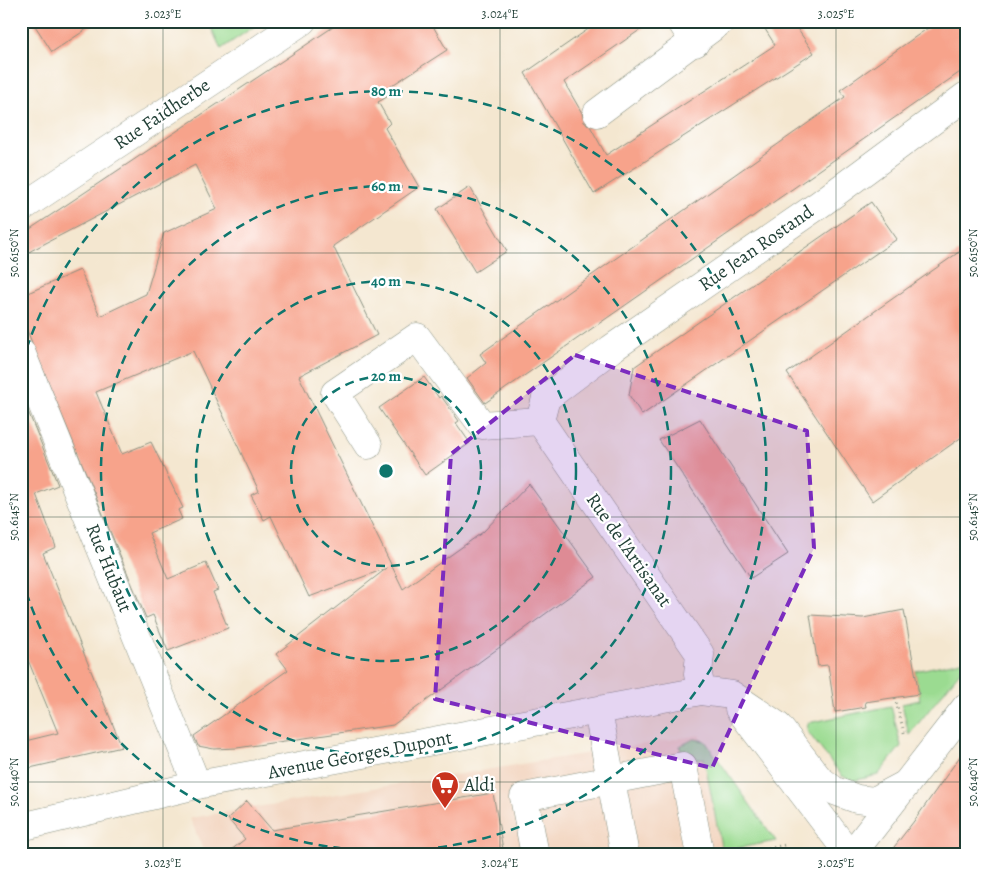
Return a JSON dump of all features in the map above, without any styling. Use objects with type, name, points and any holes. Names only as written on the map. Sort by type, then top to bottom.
[{"type":"street","name":"Rue Faidherbe","points":[[21,208],[302,21]]},
{"type":"street","points":[[597,113],[688,32],[722,21]]},
{"type":"street","name":"Rue Jean Rostand","points":[[543,410],[611,349],[820,204],[966,96]]},
{"type":"street","points":[[368,445],[335,393],[417,336],[482,425],[543,410]]},
{"type":"street","name":"Rue Hubaut","points":[[21,352],[197,785]]},
{"type":"street","name":"Rue de l'Artisanat","points":[[543,410],[700,654],[698,674],[709,693]]},
{"type":"street","points":[[709,693],[732,696],[778,726],[819,779],[835,791],[857,799],[874,801],[906,784]]},
{"type":"street","points":[[709,693],[738,709],[746,718],[850,855],[966,707]]},
{"type":"street","name":"Avenue Georges Dupont","points":[[21,827],[197,785],[598,711],[709,693]]},
{"type":"street","points":[[598,711],[625,855]]},
{"type":"street","points":[[535,855],[524,797],[683,766],[700,855]]},
{"type":"path","points":[[895,698],[905,738]]},
{"type":"path","points":[[734,855],[785,845]]},
{"type":"highlighted area","points":[[575,355],[807,431],[814,548],[712,768],[435,699],[451,454]]},
{"type":"shaded area","points":[[700,735],[723,855],[205,855],[190,818]]},
{"type":"green space","points":[[208,21],[262,21],[221,49]]},
{"type":"green space","points":[[966,660],[966,664],[909,735],[902,704],[920,700],[915,671]]},
{"type":"green space","points":[[891,706],[901,746],[878,775],[853,781],[842,776],[807,731],[808,723]]},
{"type":"green space","points":[[694,739],[705,741],[776,841],[722,851],[704,758],[683,762],[680,746]]},
{"type":"building","points":[[32,21],[99,21],[52,52]]},
{"type":"building","points":[[342,21],[430,21],[447,50],[383,91],[387,97],[378,102],[390,123],[385,128],[419,187],[333,246],[377,335],[299,376],[403,589],[483,532],[529,484],[596,577],[393,725],[237,748],[214,749],[198,746],[194,736],[288,670],[276,654],[387,568],[309,597],[271,516],[264,520],[251,495],[259,491],[193,351],[96,392],[122,454],[151,442],[183,508],[178,510],[182,519],[149,533],[168,579],[206,563],[218,590],[213,592],[228,628],[168,651],[153,615],[146,618],[21,316],[21,296],[80,270],[100,316],[146,294],[164,233],[217,209],[195,165],[21,256],[21,235]]},
{"type":"building","points":[[600,21],[653,21],[564,82],[582,113],[584,122],[590,126],[606,155],[775,45],[760,21],[792,21],[814,53],[594,194],[525,73]]},
{"type":"building","points":[[938,21],[966,21],[966,68],[485,403],[467,378],[486,363],[480,354],[845,97],[840,90]]},
{"type":"building","points":[[470,187],[507,251],[475,272],[437,209]]},
{"type":"building","points":[[871,202],[897,239],[642,415],[629,395],[634,367]]},
{"type":"building","points":[[966,247],[966,434],[872,501],[787,373]]},
{"type":"building","points":[[424,377],[459,421],[456,423],[470,443],[425,475],[379,408]]},
{"type":"building","points":[[21,394],[58,485],[36,494],[56,547],[43,553],[122,747],[21,770],[21,742],[58,733],[21,643]]},
{"type":"building","points":[[700,419],[788,554],[751,578],[659,440]]},
{"type":"building","points":[[904,610],[919,694],[865,702],[866,707],[835,712],[828,665],[818,666],[810,615],[863,618]]},
{"type":"building","points":[[966,748],[966,855],[888,855],[914,821]]},
{"type":"building","name":"Aldi","points":[[493,793],[504,855],[225,855],[245,839],[228,819],[247,801],[272,830]]},
{"type":"place","name":"Aldi","points":[[445,809]]}]
